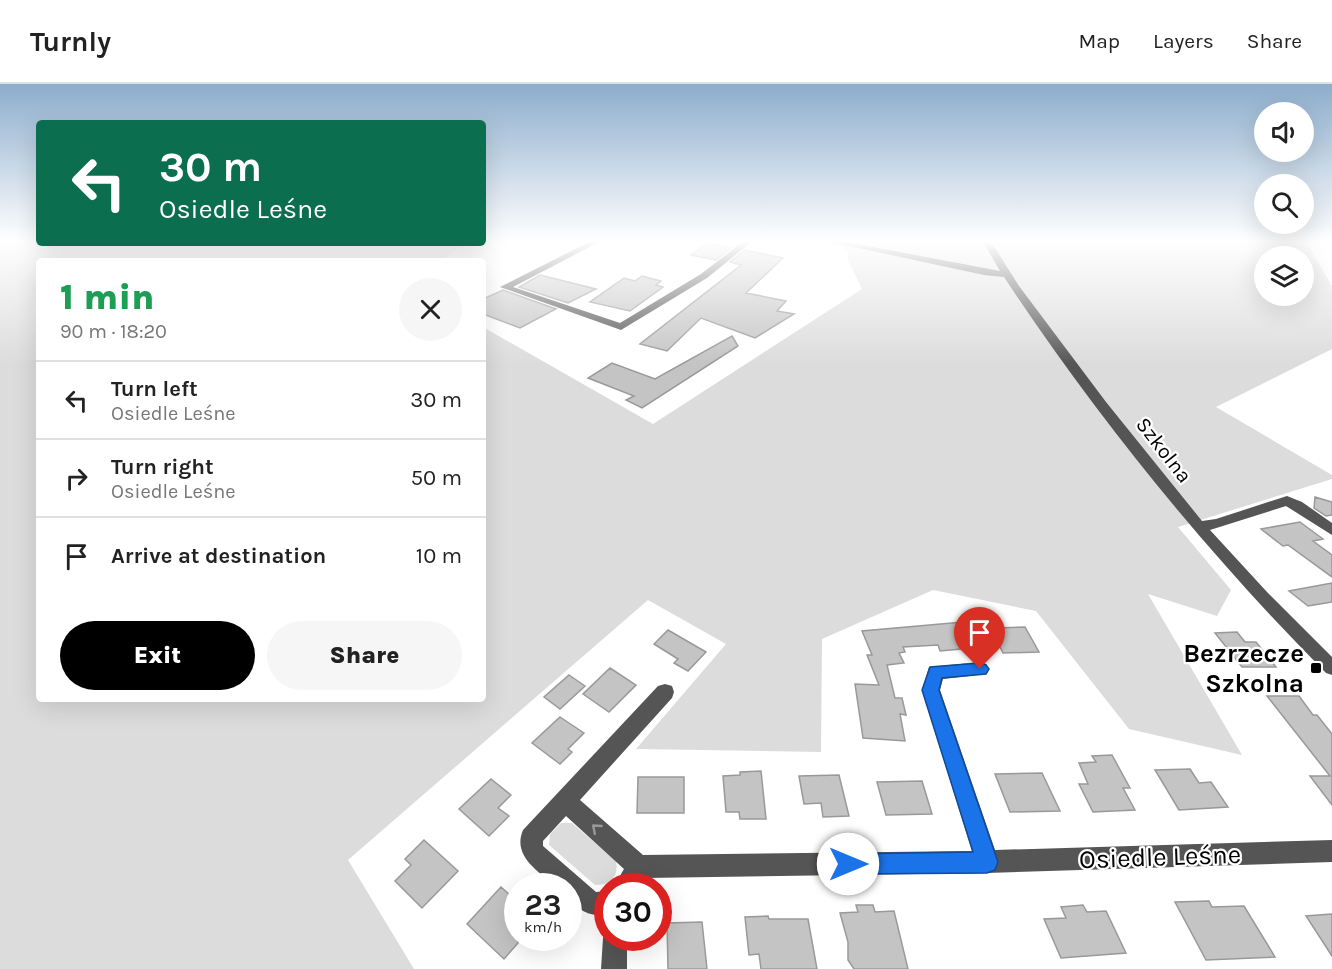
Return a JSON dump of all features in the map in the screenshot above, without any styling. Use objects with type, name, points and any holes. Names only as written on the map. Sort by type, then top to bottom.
[{"type":"street","points":[[516,281],[505,287],[621,327],[696,281]]},
{"type":"street","name":"Szkolna","points":[[1011,281],[1139,456],[1263,599],[1332,668]]},
{"type":"street","points":[[1198,526],[1217,524],[1287,501],[1297,505],[1332,530]]},
{"type":"street","points":[[980,669],[936,672],[931,690],[987,862]]},
{"type":"street","points":[[594,904],[533,852],[531,838],[665,692]]},
{"type":"street","points":[[565,801],[639,867],[635,873]]},
{"type":"street","name":"Osiedle Leśne","points":[[639,867],[987,862],[1332,851]]},
{"type":"street","points":[[614,969],[615,951]]},
{"type":"shaded area","points":[[0,281],[36,281],[36,702],[486,702],[486,329],[653,424],[862,289],[858,281],[1254,281],[1254,306],[1314,306],[1314,281],[1329,281],[1332,286],[1332,349],[1216,407],[1332,475],[1332,479],[1178,527],[1231,590],[1217,616],[1148,594],[1242,755],[1129,729],[1036,611],[933,590],[822,639],[821,752],[636,749],[726,644],[648,600],[348,860],[414,969],[0,969]]},
{"type":"shaded area","points":[[561,823],[572,823],[616,861],[616,873],[594,873],[594,884],[549,845],[550,834]]},
{"type":"building","points":[[529,281],[565,281],[596,289],[568,303],[519,287]]},
{"type":"building","points":[[619,281],[661,281],[656,285],[663,287],[630,311],[590,302]]},
{"type":"building","points":[[720,281],[758,281],[746,293],[786,301],[777,311],[794,314],[755,338],[701,318],[667,351],[640,344]]},
{"type":"building","points":[[503,290],[556,309],[520,328],[486,315],[486,298]]},
{"type":"building","points":[[732,336],[738,346],[642,408],[626,400],[634,396],[588,378],[612,363],[655,379]]},
{"type":"building","points":[[1315,497],[1332,502],[1332,515],[1326,516],[1314,508]]},
{"type":"building","points":[[1300,522],[1323,539],[1313,541],[1332,555],[1332,577],[1288,545],[1283,546],[1261,529]]},
{"type":"building","points":[[1332,583],[1332,602],[1308,606],[1289,591]]},
{"type":"building","points":[[963,622],[966,629],[1025,627],[1039,652],[1003,653],[998,643],[966,645],[959,646],[961,649],[940,651],[938,645],[903,647],[905,652],[899,653],[904,663],[887,665],[895,698],[902,698],[906,715],[900,714],[905,741],[863,738],[855,684],[879,685],[867,655],[872,655],[862,631]]},
{"type":"building","points":[[668,630],[706,652],[688,671],[674,663],[678,659],[654,644]]},
{"type":"building","points":[[1237,632],[1245,642],[1256,642],[1276,667],[1242,667],[1215,633]]},
{"type":"building","points":[[610,668],[636,685],[609,712],[583,694]]},
{"type":"building","points":[[569,675],[585,686],[560,709],[544,697]]},
{"type":"building","points":[[1267,696],[1299,696],[1313,715],[1317,715],[1332,734],[1332,805],[1310,776],[1330,776]]},
{"type":"building","points":[[560,717],[584,733],[568,749],[572,752],[560,764],[532,743]]},
{"type":"building","points":[[1112,755],[1130,788],[1123,788],[1135,810],[1093,812],[1079,784],[1088,784],[1079,763],[1096,762],[1092,756]]},
{"type":"building","points":[[1190,769],[1199,783],[1211,782],[1228,807],[1179,810],[1155,770]]},
{"type":"building","points":[[761,771],[766,819],[740,819],[739,812],[726,812],[723,776]]},
{"type":"building","points":[[1042,773],[1060,811],[1010,812],[995,774]]},
{"type":"building","points":[[839,775],[849,816],[823,817],[821,803],[804,804],[799,776]]},
{"type":"building","points":[[638,777],[684,777],[684,813],[637,813]]},
{"type":"building","points":[[491,779],[511,795],[498,808],[509,816],[489,836],[459,809]]},
{"type":"building","points":[[922,781],[932,814],[886,815],[877,782]]},
{"type":"building","points":[[424,840],[458,871],[422,908],[395,881],[411,865],[405,859]]},
{"type":"building","points":[[501,887],[504,890],[504,951],[511,951],[504,959],[467,924]]},
{"type":"building","points":[[1209,901],[1212,907],[1244,906],[1275,957],[1206,960],[1175,902]]},
{"type":"building","points":[[856,905],[873,905],[875,912],[894,911],[908,969],[854,969],[848,960],[848,942],[840,913],[858,912]]},
{"type":"building","points":[[1083,905],[1087,912],[1106,911],[1126,953],[1061,958],[1044,919],[1066,918],[1061,907]]},
{"type":"building","points":[[1332,914],[1332,956],[1306,916]]},
{"type":"building","points":[[768,916],[769,919],[808,919],[817,969],[761,969],[759,954],[749,955],[745,917]]},
{"type":"building","points":[[702,922],[707,969],[668,969],[668,951],[672,951],[672,923]]},
{"type":"place","name":"Bezrzecze Szkolna","points":[[1316,668]]},
{"type":"route","points":[[848,864],[987,862],[931,690],[936,672],[980,669]]}]
